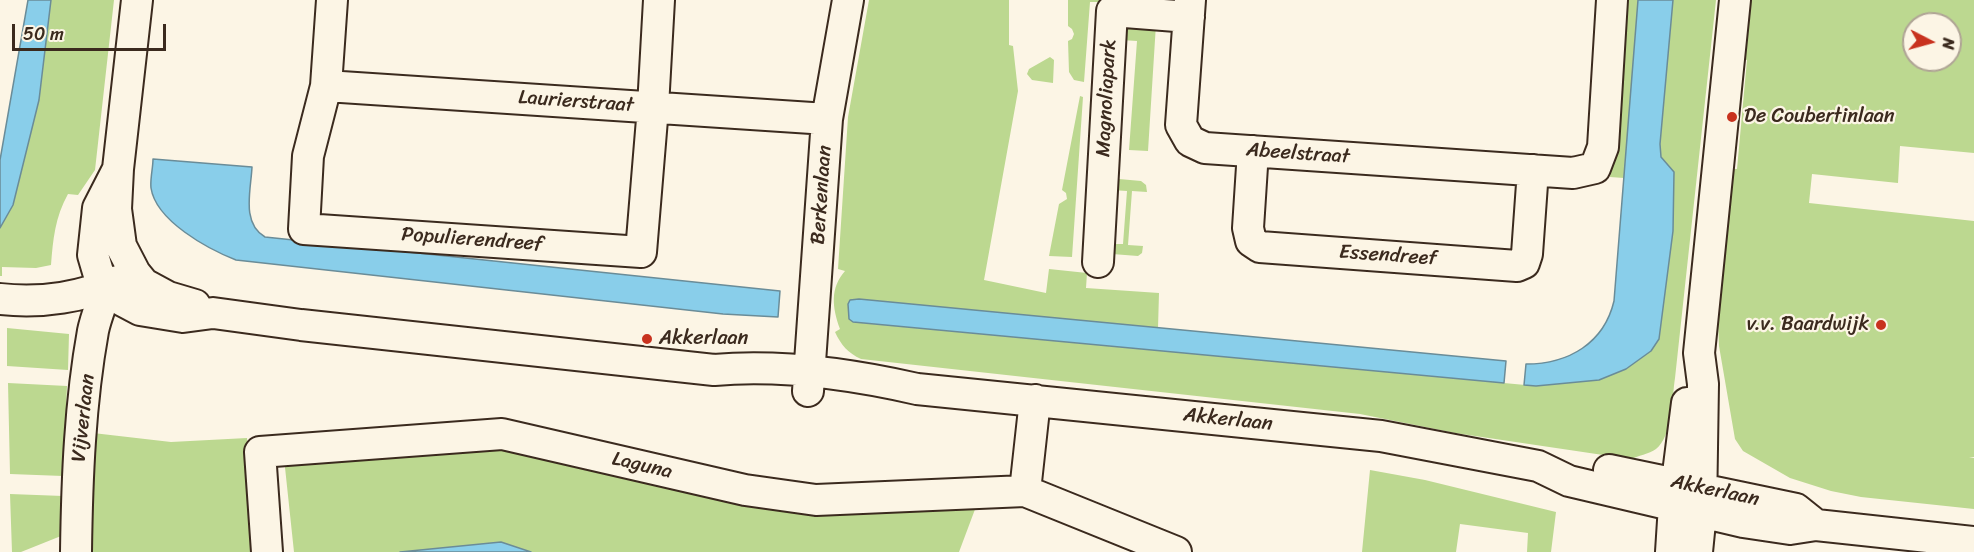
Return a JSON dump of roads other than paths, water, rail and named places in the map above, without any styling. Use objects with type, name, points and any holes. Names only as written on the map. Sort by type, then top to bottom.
[{"type":"street","points":[[0,299],[61,299],[107,286],[135,273],[121,246],[116,209],[118,169],[137,0]]},
{"type":"street","points":[[326,86],[332,0]]},
{"type":"street","points":[[653,107],[658,0]]},
{"type":"street","name":"Berkenlaan","points":[[809,382],[826,119],[848,0]]},
{"type":"street","name":"Abeelstraat","points":[[1189,9],[1181,125],[1190,141],[1205,148],[1573,173],[1595,168],[1603,147],[1612,0]]},
{"type":"street","points":[[1697,552],[1688,497],[1690,377],[1699,353],[1735,0]]},
{"type":"street","name":"Magnoliapark","points":[[1098,262],[1113,11],[1189,9]]},
{"type":"street","name":"Laurierstraat","points":[[326,86],[826,119]]},
{"type":"street","name":"Populierendreef","points":[[326,86],[308,156],[304,229],[641,252],[653,107]]},
{"type":"street","name":"Essendreef","points":[[1253,151],[1248,228],[1251,241],[1260,247],[1517,266],[1524,263],[1527,254],[1533,171]]},
{"type":"street","points":[[107,286],[98,272],[93,255],[95,229],[98,208],[118,169]]},
{"type":"street","name":"Akkerlaan","points":[[135,273],[144,284],[155,291],[213,313]]},
{"type":"street","name":"Akkerlaan","points":[[107,286],[123,301],[140,310],[183,317],[213,313],[301,325],[714,370],[749,367],[809,382],[872,379],[917,388],[1381,436],[1538,466],[1571,463],[1688,497],[1743,522],[1790,530],[1816,525],[1974,542]]},
{"type":"street","name":"Vijverlaan","points":[[76,552],[77,480],[83,411],[94,329],[107,286]]},
{"type":"street","points":[[1025,491],[1035,400]]},
{"type":"street","name":"Laguna","points":[[267,552],[260,452],[502,434],[745,490],[816,500],[1025,491],[1176,552]]},
{"type":"street","points":[[1671,552],[1688,497]]},
{"type":"water","points":[[28,0],[51,0],[39,100],[13,205],[0,228],[0,160]]},
{"type":"water","points":[[1638,0],[1673,0],[1660,144],[1661,157],[1674,172],[1673,231],[1659,339],[1651,351],[1626,369],[1599,380],[1524,385],[1526,364],[1556,360],[1582,348],[1602,329],[1614,301]]},
{"type":"water","points":[[153,159],[252,167],[250,215],[258,231],[265,237],[780,291],[778,317],[723,314],[236,260],[198,241],[162,212],[151,188]]},
{"type":"water","points":[[859,299],[1506,361],[1504,383],[853,322],[849,319],[848,304],[850,300]]},
{"type":"water","points":[[501,542],[531,552],[400,552]]},
{"type":"place","name":"De Coubertinlaan","points":[[1732,117]]},
{"type":"place","name":"v.v. Baardwijk","points":[[1881,325]]},
{"type":"place","name":"Akkerlaan","points":[[647,339]]}]
